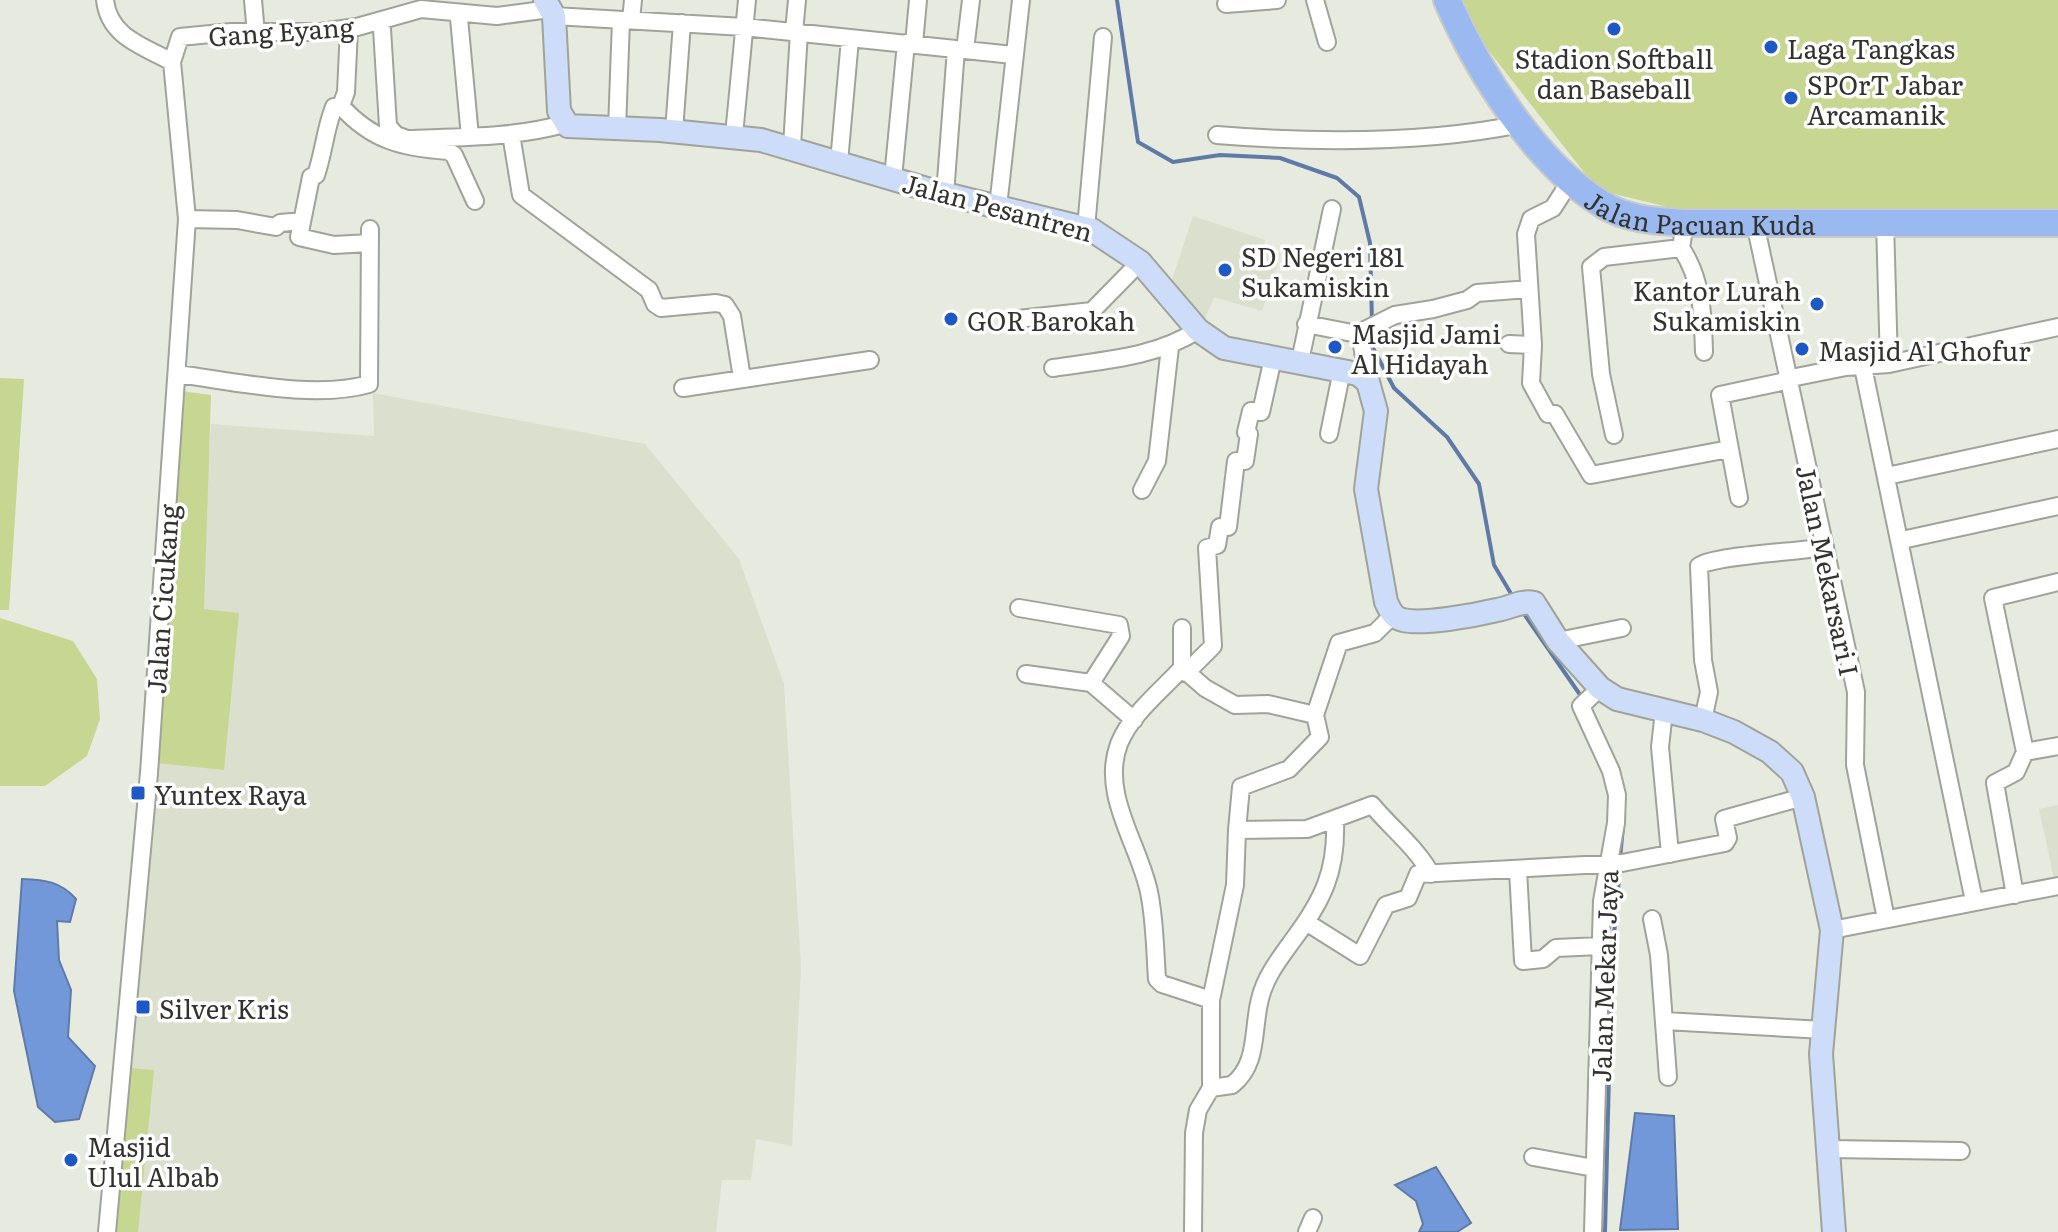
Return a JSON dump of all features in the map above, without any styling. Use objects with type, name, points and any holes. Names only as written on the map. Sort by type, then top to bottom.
[{"type":"main road","name":"Jalan Pacuan Kuda","points":[[1447,0],[1469,45],[1521,124],[1571,180],[1603,205],[1683,236],[1885,222],[2058,223]]},
{"type":"street","points":[[105,0],[107,16],[117,31],[172,62]]},
{"type":"street","points":[[253,0],[256,34]]},
{"type":"street","points":[[617,129],[626,20],[633,0]]},
{"type":"street","points":[[734,135],[747,0]]},
{"type":"street","points":[[792,146],[797,0]]},
{"type":"street","points":[[893,178],[918,0]]},
{"type":"street","points":[[945,194],[960,49],[971,0]]},
{"type":"street","points":[[999,201],[1021,0]]},
{"type":"street","points":[[1226,4],[1277,0]]},
{"type":"street","points":[[1315,0],[1327,42]]},
{"type":"street","points":[[382,29],[388,126],[396,135],[407,139],[511,134],[564,124],[559,111],[549,8]]},
{"type":"street","name":"Gang Eyang","points":[[172,62],[180,37],[231,32],[256,34],[349,29],[421,9],[497,16],[549,8],[626,20],[744,27],[1013,55]]},
{"type":"street","points":[[459,18],[470,137]]},
{"type":"street","points":[[674,131],[682,23]]},
{"type":"street","points":[[341,106],[346,92],[349,29]]},
{"type":"street","points":[[1086,228],[1103,37]]},
{"type":"street","points":[[839,162],[850,39]]},
{"type":"street","name":"Jalan Cicukang","points":[[107,1232],[126,1062],[187,219],[172,62]]},
{"type":"street","points":[[341,106],[353,119],[404,148],[448,151],[454,155],[475,201]]},
{"type":"street","points":[[177,374],[264,386],[322,389],[367,386],[371,366],[370,236],[334,245],[299,237],[311,177],[316,175],[323,155],[329,118],[334,107],[341,106]]},
{"type":"street","name":"Jalan Pesantren","points":[[564,124],[734,135],[792,146],[945,194],[999,201],[1086,228],[1104,234],[1140,262],[1198,330],[1224,348],[1342,370],[1368,382]]},
{"type":"street","points":[[1217,135],[1332,139],[1457,136],[1521,124]]},
{"type":"street","points":[[511,134],[521,195],[649,290],[655,304],[661,308],[716,303],[725,305],[732,316],[742,378]]},
{"type":"street","points":[[1571,180],[1553,208],[1531,219],[1527,226],[1533,388],[1548,414],[1555,414],[1591,475],[1729,449]]},
{"type":"street","points":[[1300,361],[1332,209]]},
{"type":"street","points":[[187,219],[237,220],[276,227],[280,223],[302,221]]},
{"type":"street","points":[[1885,222],[1889,364]]},
{"type":"street","name":"Jalan Mekarsari I","points":[[1756,230],[1786,380],[1856,692],[1855,765],[1886,919]]},
{"type":"street","points":[[1614,435],[1601,374],[1591,267],[1604,257],[1683,236],[1695,268],[1703,317],[1704,352]]},
{"type":"street","points":[[1018,319],[1092,311],[1140,262]]},
{"type":"street","points":[[1306,324],[1370,329],[1395,315],[1444,306],[1477,293],[1529,289]]},
{"type":"street","points":[[1739,498],[1720,395],[1786,380],[1889,364],[2058,327]]},
{"type":"street","points":[[1370,329],[1368,382],[1376,411],[1366,489],[1383,589],[1393,615],[1402,620],[1498,610],[1526,601],[1534,603],[1591,697],[1617,699],[1703,720],[1734,732],[1770,752],[1792,772],[1803,797],[1832,930],[1821,1054],[1834,1232]]},
{"type":"street","points":[[1053,368],[1170,347],[1198,330]]},
{"type":"street","points":[[1509,344],[1533,345]]},
{"type":"street","points":[[1142,490],[1157,461],[1170,347]]},
{"type":"street","points":[[1211,1000],[1162,984],[1157,979],[1149,893],[1112,772],[1120,742],[1134,720],[1213,646],[1207,548],[1217,545],[1220,527],[1228,527],[1236,461],[1245,461],[1249,434],[1246,432],[1251,411],[1261,412],[1273,358]]},
{"type":"street","points":[[683,388],[870,360]]},
{"type":"street","points":[[1863,367],[1902,540],[1940,747],[1974,901]]},
{"type":"street","points":[[1329,434],[1342,370]]},
{"type":"street","points":[[1887,476],[2058,439]]},
{"type":"street","points":[[1902,540],[2058,506]]},
{"type":"street","points":[[1703,720],[1709,692],[1703,660],[1699,573],[1704,562],[1724,557],[1785,554],[1825,547]]},
{"type":"street","points":[[2015,895],[1995,783],[2016,772],[2025,752],[1993,598],[2058,582]]},
{"type":"street","points":[[1019,608],[1119,625],[1121,636],[1091,683]]},
{"type":"street","points":[[1193,1232],[1194,1133],[1198,1110],[1211,1088],[1211,1000],[1235,885],[1241,787],[1289,769],[1302,758],[1320,737],[1315,715],[1339,643],[1375,633],[1393,615]]},
{"type":"street","points":[[1182,628],[1184,670],[1205,688],[1235,705],[1268,704],[1315,715]]},
{"type":"street","points":[[1558,641],[1622,628]]},
{"type":"street","points":[[1026,674],[1091,683],[1134,720]]},
{"type":"street","name":"Jalan Mekar Jaya","points":[[1591,697],[1617,795],[1613,864],[1600,946],[1593,1232]]},
{"type":"street","points":[[1664,711],[1660,747],[1670,854]]},
{"type":"street","points":[[2025,752],[2058,746]]},
{"type":"street","points":[[1306,922],[1360,956],[1386,905],[1408,898],[1415,875],[1613,864],[1725,843],[1728,838],[1724,819],[1803,797]]},
{"type":"street","points":[[1237,830],[1307,829],[1372,805],[1397,835],[1420,854],[1431,874]]},
{"type":"street","points":[[1211,1088],[1232,1085],[1241,1078],[1251,1060],[1260,998],[1276,964],[1306,922],[1331,876],[1336,848],[1335,820]]},
{"type":"street","points":[[1518,870],[1523,961],[1543,959],[1556,948],[1600,946]]},
{"type":"street","points":[[1832,930],[2058,886]]},
{"type":"street","points":[[1652,919],[1665,1021],[1668,1077]]},
{"type":"street","points":[[1665,1021],[1824,1030]]},
{"type":"street","points":[[1829,1149],[1961,1151]]},
{"type":"street","points":[[1533,1157],[1594,1168]]},
{"type":"shaded area","name":"SD Negeri 181 Sukamiskin","points":[[1193,216],[1265,240],[1263,248],[1281,254],[1262,311],[1214,297],[1203,324],[1170,286]]},
{"type":"shaded area","points":[[373,393],[645,444],[739,559],[784,684],[801,967],[792,1146],[756,1139],[751,1180],[722,1180],[716,1232],[116,1232],[174,503],[205,505],[211,424],[374,436]]},
{"type":"shaded area","points":[[2058,805],[2058,879],[2054,879],[2039,809]]},
{"type":"green space","name":"SPOrT Jabar Arcamanik","points":[[1449,0],[2058,0],[2058,213],[1684,211],[1598,190]]},
{"type":"green space","points":[[0,378],[24,379],[9,610],[0,610]]},
{"type":"green space","points":[[173,390],[211,395],[204,609],[239,613],[224,770],[157,763]]},
{"type":"green space","points":[[0,618],[73,641],[97,679],[100,719],[87,756],[45,786],[0,786]]},
{"type":"green space","points":[[129,1068],[154,1070],[138,1232],[112,1232]]},
{"type":"water","points":[[22,879],[52,883],[64,888],[76,899],[70,922],[57,921],[59,960],[71,990],[68,1037],[95,1066],[79,1119],[55,1122],[38,1107],[14,991]]},
{"type":"water","points":[[1635,1113],[1674,1116],[1678,1229],[1620,1230]]},
{"type":"water","points":[[1436,1167],[1471,1223],[1457,1232],[1419,1232],[1423,1224],[1416,1201],[1395,1185]]},
{"type":"waterway","points":[[1117,0],[1138,142],[1173,162],[1220,155],[1280,158],[1337,178],[1359,197],[1370,243],[1372,322]]},
{"type":"waterway","points":[[1373,331],[1373,348],[1394,388],[1447,437],[1479,484],[1494,565],[1513,597]]},
{"type":"waterway","points":[[1522,611],[1583,699]]},
{"type":"waterway","points":[[1620,858],[1623,827]]},
{"type":"waterway","points":[[1605,1232],[1612,957],[1620,867]]},
{"type":"place","name":"Stadion Softball dan Baseball","points":[[1614,29]]},
{"type":"place","name":"Laga Tangkas","points":[[1771,47]]},
{"type":"place","name":"SPOrT Jabar Arcamanik","points":[[1791,98]]},
{"type":"place","name":"SD Negeri 181 Sukamiskin","points":[[1225,270]]},
{"type":"place","name":"Kantor Lurah Sukamiskin","points":[[1817,304]]},
{"type":"place","name":"GOR Barokah","points":[[951,319]]},
{"type":"place","name":"Masjid Jami Al Hidayah","points":[[1335,347]]},
{"type":"place","name":"Masjid Al Ghofur","points":[[1802,349]]},
{"type":"place","name":"Yuntex Raya","points":[[138,793]]},
{"type":"place","name":"Silver Kris","points":[[143,1007]]},
{"type":"place","name":"Masjid Ulul Albab","points":[[71,1160]]}]
